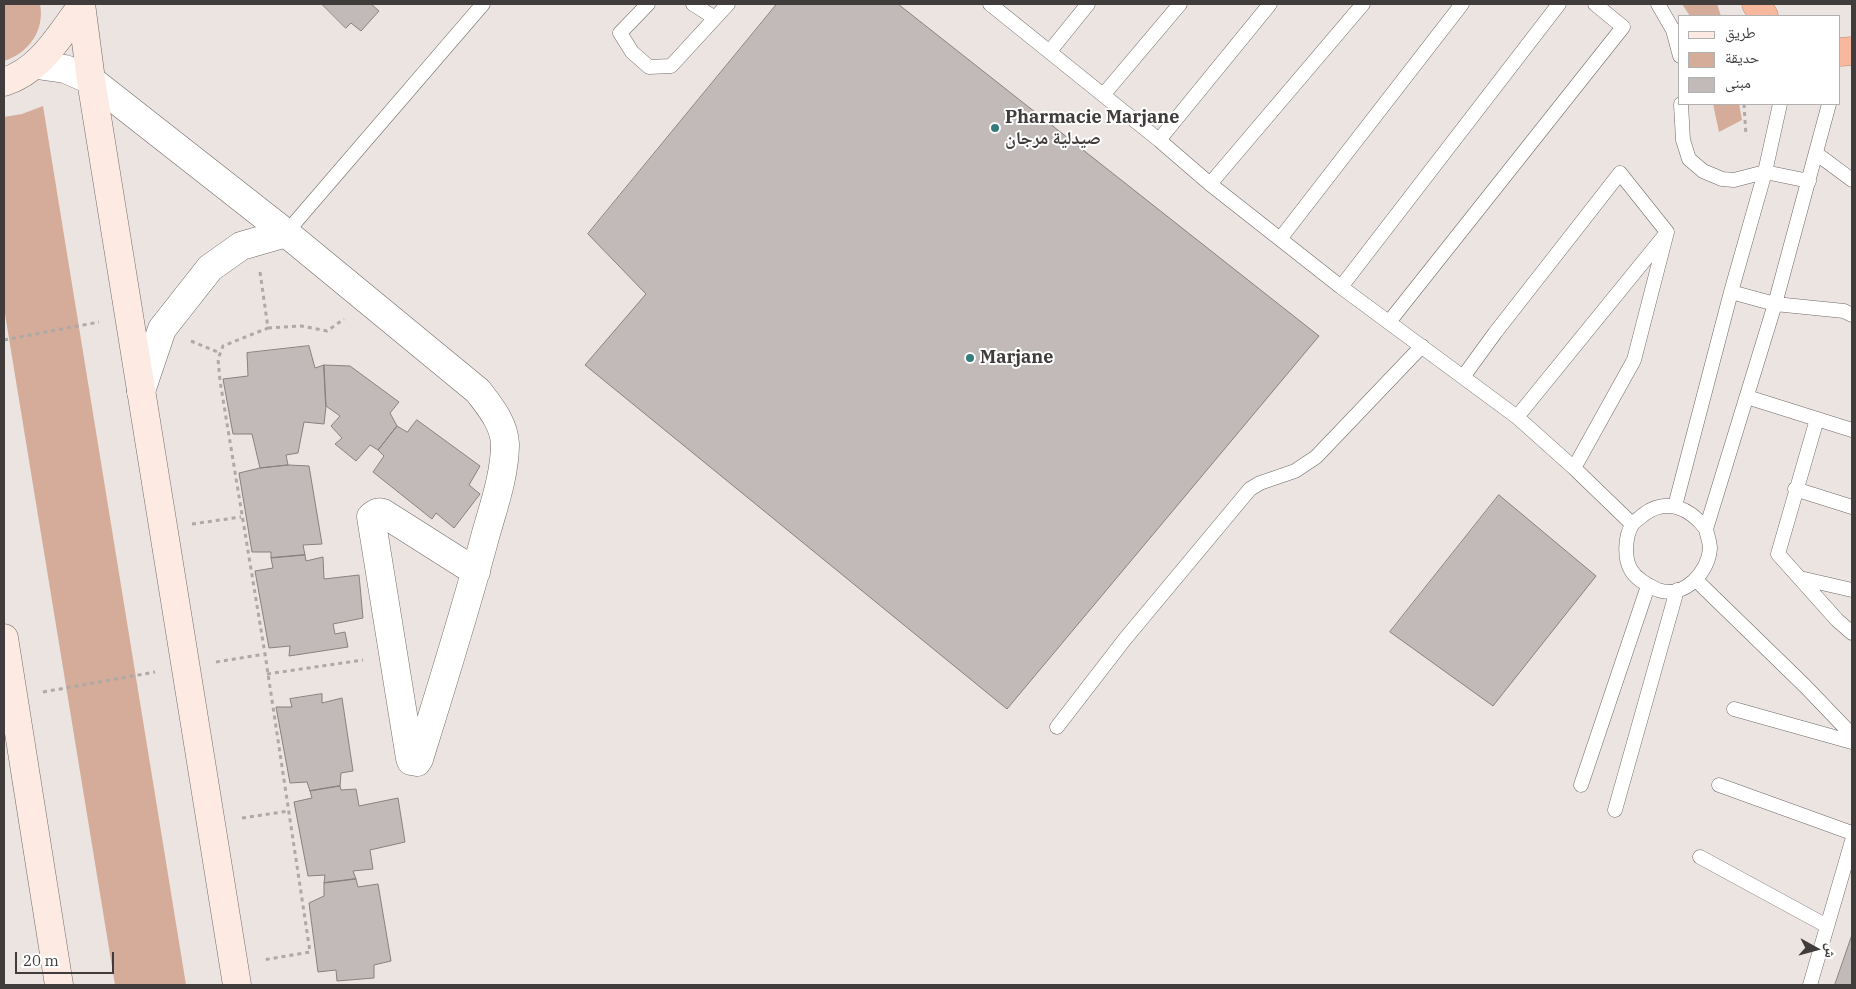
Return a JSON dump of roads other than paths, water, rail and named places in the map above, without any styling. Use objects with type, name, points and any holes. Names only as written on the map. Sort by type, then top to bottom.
[{"type":"highway","points":[[1756,4],[1763,15]]},
{"type":"street","points":[[4,82],[22,74],[37,64],[81,5]]},
{"type":"street","points":[[81,5],[91,80],[236,975]]},
{"type":"street","points":[[37,64],[65,69],[91,80],[286,233],[478,391],[495,413],[505,443],[504,460],[476,572],[417,762],[411,761],[371,521],[374,513],[383,513],[476,572]]},
{"type":"street","points":[[141,391],[162,329],[210,268],[241,246],[286,233]]},
{"type":"street","points":[[4,638],[11,705],[59,985]]},
{"type":"lane","points":[[286,233],[483,4]]},
{"type":"lane","points":[[648,4],[620,33],[632,52],[649,67],[671,66],[728,4]]},
{"type":"lane","points":[[693,4],[715,18]]},
{"type":"lane","points":[[990,4],[1104,94],[1210,184],[1341,287],[1517,417],[1632,524]]},
{"type":"lane","points":[[1050,51],[1088,4]]},
{"type":"lane","points":[[1104,94],[1180,4]]},
{"type":"lane","points":[[1159,140],[1270,4]]},
{"type":"lane","points":[[1210,184],[1364,4]]},
{"type":"lane","points":[[1280,239],[1462,4]]},
{"type":"lane","points":[[1341,287],[1558,4]]},
{"type":"lane","points":[[1389,322],[1623,27],[1595,4]]},
{"type":"lane","points":[[1658,4],[1672,30],[1678,50]]},
{"type":"lane","points":[[1682,105],[1683,140],[1690,159],[1696,166],[1713,176],[1734,180],[1765,172],[1809,181]]},
{"type":"lane","points":[[1674,506],[1765,172],[1780,105]]},
{"type":"lane","points":[[1706,529],[1775,304],[1829,105]]},
{"type":"lane","points":[[1817,154],[1852,180]]},
{"type":"lane","points":[[1463,377],[1620,173],[1667,232]]},
{"type":"lane","points":[[1517,417],[1667,232]]},
{"type":"lane","points":[[1574,468],[1634,360],[1667,232]]},
{"type":"lane","points":[[1731,292],[1775,304],[1849,311]]},
{"type":"lane","points":[[1057,727],[1125,639],[1250,489],[1260,483],[1295,471],[1316,456],[1422,346]]},
{"type":"lane","points":[[1747,398],[1852,430]]},
{"type":"lane","points":[[1817,419],[1778,554],[1837,620],[1852,633]]},
{"type":"lane","points":[[1796,489],[1852,508]]},
{"type":"lane","points":[[1674,506],[1687,510],[1698,518],[1706,529],[1710,547],[1707,565],[1696,580],[1677,590],[1662,591],[1648,586],[1631,570],[1625,546],[1632,524],[1652,508],[1674,506]]},
{"type":"lane","points":[[1800,578],[1852,590]]},
{"type":"lane","points":[[1696,580],[1805,686],[1852,736]]},
{"type":"lane","points":[[1581,785],[1648,586]]},
{"type":"lane","points":[[1615,810],[1677,590]]},
{"type":"lane","points":[[1734,709],[1852,742]]},
{"type":"lane","points":[[1719,785],[1852,833]]},
{"type":"lane","points":[[1810,985],[1852,841]]},
{"type":"lane","points":[[1700,857],[1827,926]]},
{"type":"place","name":"Pharmacie Marjane صيدلية مرجان","points":[[995,128]]},
{"type":"place","name":"Marjane","points":[[970,358]]}]
